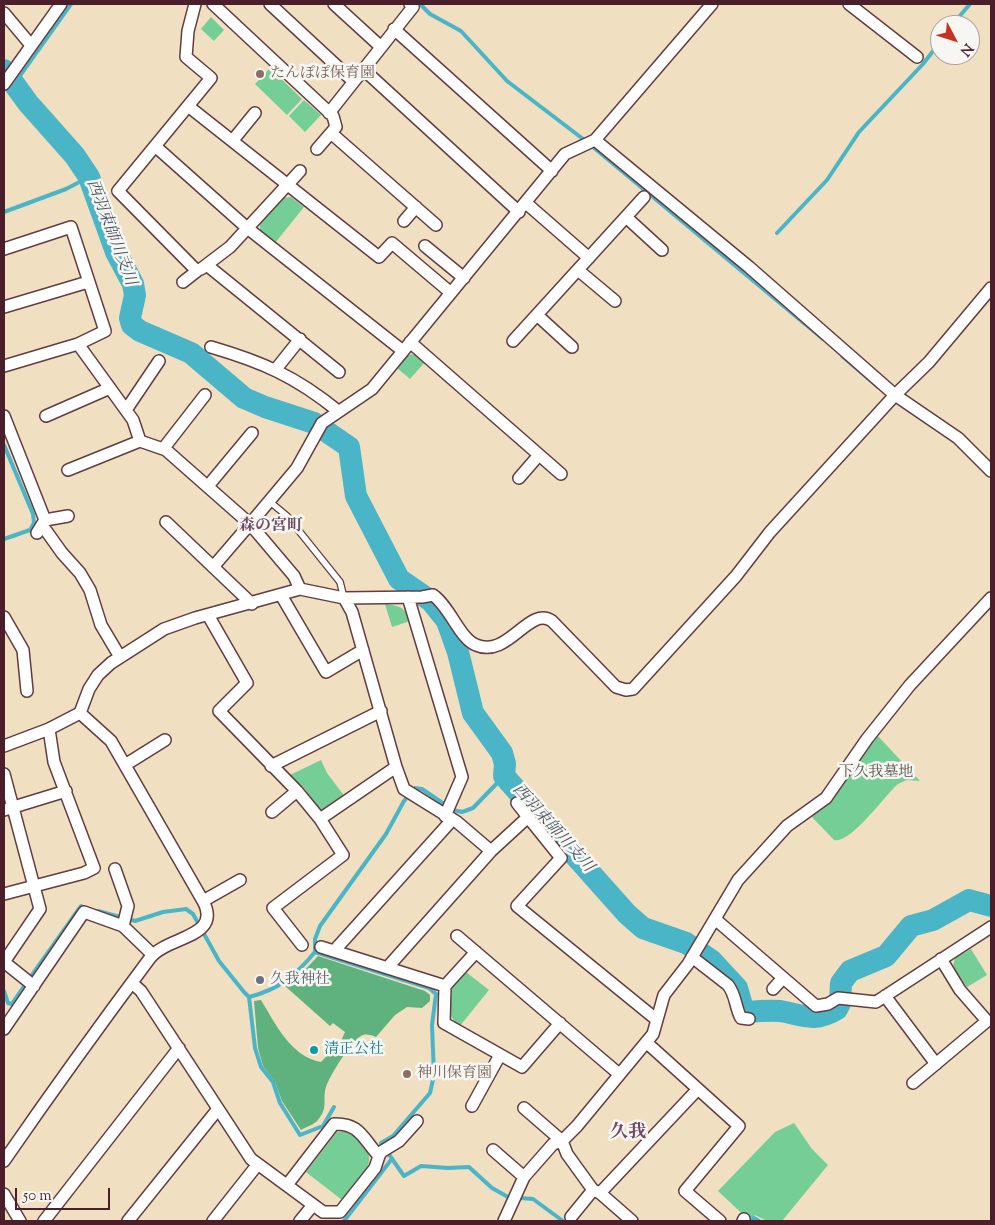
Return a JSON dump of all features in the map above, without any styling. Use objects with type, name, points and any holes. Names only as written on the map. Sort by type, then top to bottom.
[{"type":"street","points":[[4,83],[30,44],[61,4]]},
{"type":"street","points":[[195,4],[188,31],[186,57],[211,78],[118,191],[202,269],[300,339],[339,372]]},
{"type":"street","points":[[213,4],[333,116],[336,127],[317,149]]},
{"type":"street","points":[[270,4],[352,81]]},
{"type":"street","points":[[334,4],[381,46]]},
{"type":"street","points":[[329,113],[352,81],[413,7],[410,4]]},
{"type":"street","points":[[213,567],[297,468],[320,426],[338,411],[372,389],[565,154],[589,142],[712,4]]},
{"type":"street","points":[[849,4],[917,57]]},
{"type":"street","points":[[4,13],[30,44]]},
{"type":"street","points":[[394,29],[552,172]]},
{"type":"street","points":[[363,69],[523,207],[589,258]]},
{"type":"street","points":[[188,106],[379,257],[392,242],[451,293]]},
{"type":"street","points":[[233,140],[255,113]]},
{"type":"street","points":[[331,133],[436,225]]},
{"type":"street","points":[[589,142],[749,267],[893,397],[958,438],[991,471]]},
{"type":"street","points":[[155,146],[246,227],[406,347],[561,474]]},
{"type":"street","points":[[184,282],[230,246],[300,171]]},
{"type":"street","points":[[513,341],[644,197]]},
{"type":"street","points":[[404,221],[416,207]]},
{"type":"street","points":[[626,218],[662,250]]},
{"type":"street","points":[[4,249],[71,227],[106,331],[78,344],[4,366]]},
{"type":"street","points":[[425,246],[464,278]]},
{"type":"street","points":[[578,270],[615,301]]},
{"type":"street","points":[[4,307],[88,282]]},
{"type":"street","points":[[4,746],[50,729],[80,713],[89,689],[98,675],[120,657],[164,629],[300,589],[344,598],[426,596],[444,604],[468,639],[480,646],[493,647],[505,642],[539,617],[550,619],[616,687],[626,690],[633,689],[736,576],[770,532],[893,397],[929,362],[991,288]]},
{"type":"street","points":[[537,315],[572,347]]},
{"type":"street","points":[[276,369],[300,339]]},
{"type":"street","points":[[78,344],[126,410],[140,441]]},
{"type":"street","points":[[210,347],[256,360],[276,369],[338,411]]},
{"type":"street","points":[[126,410],[159,361]]},
{"type":"street","points":[[46,416],[110,388]]},
{"type":"street","points":[[163,449],[205,395]]},
{"type":"street","points":[[4,416],[41,526],[80,573],[90,590],[101,625],[120,657]]},
{"type":"street","points":[[208,486],[252,433]]},
{"type":"street","points":[[68,470],[140,441],[163,449],[250,524],[294,576],[300,589]]},
{"type":"street","points":[[519,478],[539,455]]},
{"type":"street","points":[[41,526],[68,516]]},
{"type":"street","points":[[166,522],[252,604]]},
{"type":"street","points":[[281,595],[326,672],[363,650]]},
{"type":"street","points":[[334,951],[449,812],[462,777],[408,597]]},
{"type":"street","points":[[344,598],[352,612],[396,767],[404,788],[449,812],[491,851]]},
{"type":"street","points":[[504,1221],[524,1177],[553,1144],[562,1141],[601,1099],[619,1074],[647,1043],[653,1034],[664,995],[695,952],[738,880],[787,826],[826,798],[867,739],[910,685],[991,598]]},
{"type":"street","points":[[208,615],[247,683],[220,711],[297,791],[320,819],[343,855],[273,908],[302,945]]},
{"type":"street","points":[[4,617],[23,650],[28,691]]},
{"type":"street","points":[[271,766],[381,711]]},
{"type":"street","points":[[4,1161],[153,955],[201,928],[209,915],[203,901],[111,742],[80,713]]},
{"type":"street","points":[[4,894],[84,873],[94,868],[54,762],[50,729]]},
{"type":"street","points":[[125,765],[164,740]]},
{"type":"street","points":[[320,819],[396,767]]},
{"type":"street","points":[[4,774],[9,808],[40,909],[4,962],[34,986]]},
{"type":"street","points":[[9,808],[66,790]]},
{"type":"street","points":[[272,812],[297,791]]},
{"type":"street","points":[[517,802],[561,858],[517,906],[657,1020]]},
{"type":"street","points":[[387,968],[491,851],[528,817]]},
{"type":"street","points":[[116,869],[128,906],[124,921]]},
{"type":"street","points":[[203,901],[240,880]]},
{"type":"street","points":[[4,1029],[9,1015],[34,986],[84,912],[124,921],[153,955]]},
{"type":"street","points":[[715,919],[816,1006],[828,1004],[842,997],[876,1002],[991,927]]},
{"type":"street","points":[[457,936],[619,1074]]},
{"type":"street","points":[[321,947],[445,986]]},
{"type":"street","points":[[476,952],[445,986],[444,1023],[522,1067],[560,1023]]},
{"type":"street","points":[[695,952],[733,991],[736,1010],[741,1018],[749,1019]]},
{"type":"street","points":[[913,1083],[987,1021],[960,990],[941,959]]},
{"type":"street","points":[[773,989],[782,978]]},
{"type":"street","points":[[132,983],[141,991],[252,1159],[323,1212],[340,1212],[375,1168],[383,1151],[399,1141],[417,1121]]},
{"type":"street","points":[[885,996],[936,1064]]},
{"type":"street","points":[[647,1043],[739,1126],[685,1191],[720,1221]]},
{"type":"street","points":[[44,1221],[179,1048]]},
{"type":"street","points":[[472,1106],[500,1055]]},
{"type":"street","points":[[571,1217],[698,1089]]},
{"type":"street","points":[[524,1108],[562,1141],[567,1154],[597,1192],[632,1221]]},
{"type":"street","points":[[128,1221],[218,1109]]},
{"type":"street","points":[[287,1185],[334,1124],[348,1124],[383,1151]]},
{"type":"street","points":[[493,1150],[524,1177]]},
{"type":"street","points":[[213,1221],[258,1164]]},
{"type":"street","points":[[4,1194],[20,1221]]},
{"type":"street","points":[[300,1221],[313,1205]]},
{"type":"lane","points":[[269,502],[287,516],[340,582],[344,598]]},
{"type":"green space","points":[[211,17],[224,30],[214,41],[201,29]]},
{"type":"green space","points":[[270,68],[302,99],[287,115],[255,84]]},
{"type":"green space","points":[[304,100],[321,115],[305,132],[289,116]]},
{"type":"green space","points":[[291,197],[304,207],[275,243],[260,231],[260,223],[282,198]]},
{"type":"green space","points":[[415,354],[425,362],[410,379],[397,368],[408,355]]},
{"type":"green space","points":[[385,604],[404,610],[410,621],[392,627]]},
{"type":"green space","name":"下久我墓地","points":[[876,734],[920,781],[907,780],[898,784],[858,827],[841,839],[834,840],[810,815]]},
{"type":"green space","points":[[321,760],[327,773],[345,797],[327,811],[320,810],[305,789],[290,775]]},
{"type":"green space","points":[[971,949],[987,975],[967,987],[953,966],[955,958]]},
{"type":"green space","points":[[318,956],[425,991],[430,995],[430,1001],[422,1008],[407,1007],[395,1015],[376,1037],[370,1035],[361,1036],[351,1045],[328,1082],[321,1115],[315,1123],[301,1130],[282,1101],[275,1082],[263,1066],[258,1048],[254,1001],[261,1000],[278,1028],[293,1046],[310,1059],[321,1062],[341,1041],[345,1032],[333,1023],[330,1026],[285,986],[302,973]]},
{"type":"green space","points":[[466,972],[489,990],[459,1027],[450,1015],[452,988]]},
{"type":"green space","points":[[794,1123],[812,1149],[828,1165],[782,1221],[767,1221],[755,1215],[750,1221],[718,1191],[775,1132]]},
{"type":"green space","points":[[347,1131],[353,1134],[365,1147],[369,1154],[369,1161],[363,1175],[342,1200],[306,1172],[337,1132]]},
{"type":"waterway","points":[[14,84],[71,4]]},
{"type":"waterway","points":[[420,4],[430,14],[461,31],[507,81],[587,142],[823,339]]},
{"type":"waterway","points":[[961,15],[970,4]]},
{"type":"waterway","points":[[777,233],[827,180],[859,132],[930,55]]},
{"type":"waterway","name":"西羽束師川支川","points":[[4,70],[28,103],[75,156],[89,177],[116,252],[133,284],[135,295],[130,318],[132,325],[140,331],[191,353],[244,398],[314,423],[349,447],[356,496],[399,579],[431,601],[447,621],[458,652],[473,713],[502,753],[505,764],[504,776],[627,914],[643,928],[686,943],[711,960],[737,988],[743,1009],[747,1012],[780,1011],[815,1017],[837,1009],[840,1003],[841,983],[850,971],[886,956],[911,926],[933,920],[969,900],[991,906]]},
{"type":"waterway","points":[[4,212],[66,189],[89,177]]},
{"type":"waterway","points":[[842,356],[878,387]]},
{"type":"waterway","points":[[4,445],[33,514],[34,523],[30,530],[4,539]]},
{"type":"waterway","points":[[98,911],[135,921],[163,912],[186,909],[193,914],[219,961],[244,992],[249,997],[259,994],[286,981],[315,952],[315,939],[320,926],[386,834],[404,801],[415,788],[422,789],[453,810],[462,812],[473,808],[504,776]]},
{"type":"waterway","points":[[32,975],[81,906],[86,908]]},
{"type":"waterway","points":[[315,952],[429,988],[436,994],[432,1025],[434,1075],[430,1093],[393,1136],[381,1143],[404,1176],[421,1166],[469,1167],[492,1188],[508,1197],[533,1199],[563,1221]]},
{"type":"waterway","points":[[4,991],[8,1003],[12,1004],[25,985]]},
{"type":"waterway","points":[[249,997],[255,1048],[261,1067],[273,1082],[280,1103],[300,1135],[323,1126],[334,1107]]},
{"type":"waterway","points":[[344,1221],[391,1160]]},
{"type":"waterway","points":[[752,1221],[754,1218],[759,1221]]},
{"type":"place","name":"たんぽぽ保育園","points":[[260,74]]},
{"type":"place","name":"久我神社","points":[[260,980]]},
{"type":"place","name":"清正公社","points":[[314,1050]]},
{"type":"place","name":"神川保育園","points":[[407,1074]]},
{"type":"district","name":"森の宮町","points":[[271,527]]},
{"type":"district","name":"久我","points":[[628,1134]]}]
